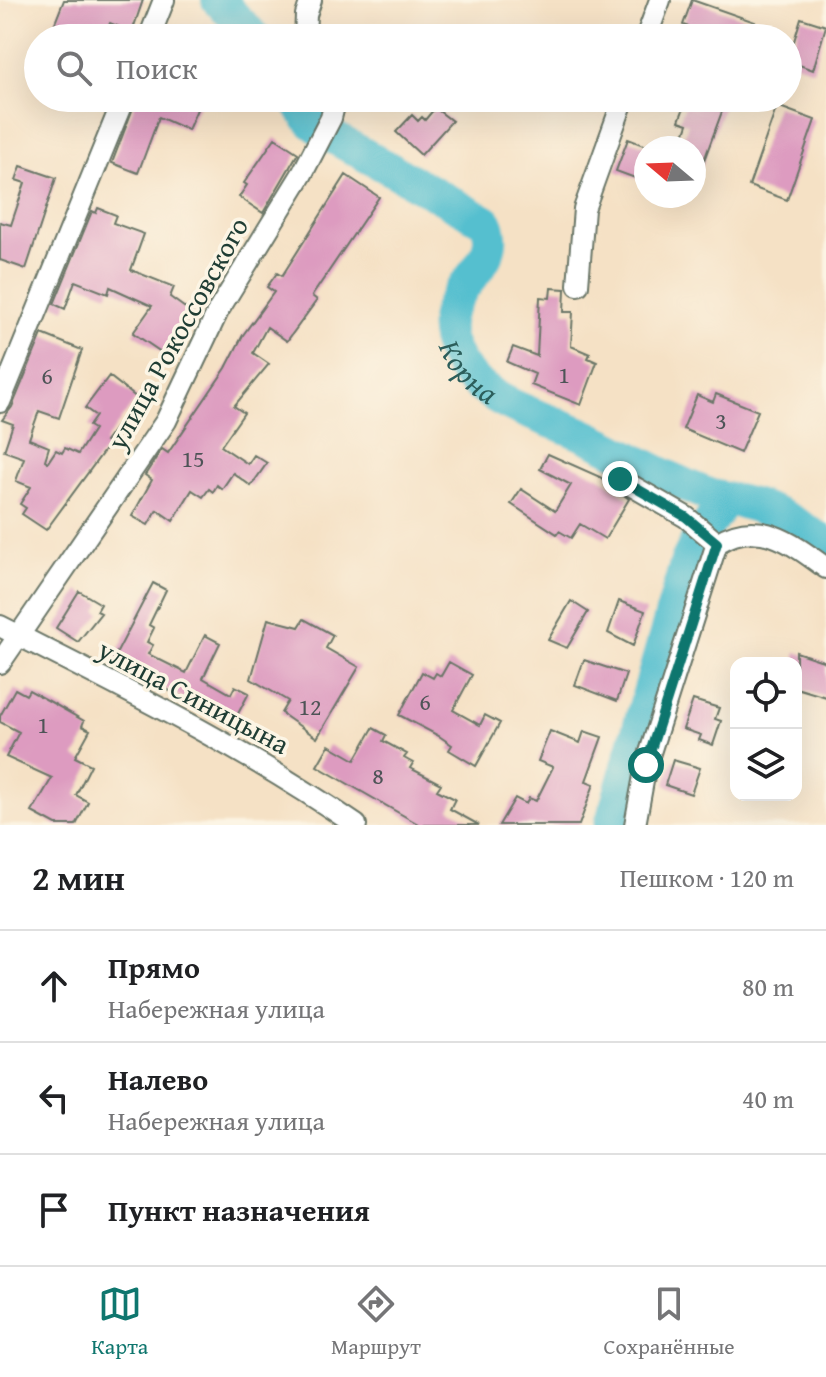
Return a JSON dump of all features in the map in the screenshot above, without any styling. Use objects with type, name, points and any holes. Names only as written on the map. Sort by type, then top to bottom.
[{"type":"street","points":[[155,24],[164,0]]},
{"type":"street","points":[[306,24],[311,0]]},
{"type":"street","points":[[651,24],[660,0]]},
{"type":"street","points":[[0,402],[118,112]]},
{"type":"street","name":"улица Рокоссовского","points":[[0,663],[166,421],[218,311],[318,143],[332,112]]},
{"type":"street","points":[[578,285],[584,209],[619,112]]},
{"type":"street","points":[[620,479],[707,534],[758,531],[791,545],[826,568]]},
{"type":"street","points":[[635,825],[646,765],[707,534]]},
{"type":"street","name":"улица Синицына","points":[[0,626],[148,700],[280,773],[348,823]]},
{"type":"building","points":[[64,0],[143,0],[135,24],[55,24]]},
{"type":"building","points":[[692,0],[755,22],[754,24],[683,24]]},
{"type":"building","points":[[801,18],[826,26],[813,70],[802,66],[802,24],[799,24]]},
{"type":"building","points":[[132,112],[196,112],[188,130],[159,117],[138,173],[112,163]]},
{"type":"building","points":[[432,112],[440,112],[452,121],[421,155],[396,132],[412,115],[418,121],[422,117],[425,120]]},
{"type":"building","points":[[682,112],[722,112],[706,155],[706,136],[684,136],[688,124],[679,121]]},
{"type":"building","points":[[775,112],[793,112],[815,120],[787,200],[749,186]]},
{"type":"building","points":[[275,138],[298,153],[263,213],[239,197],[247,185],[244,183]]},
{"type":"building","points":[[628,139],[634,141],[634,178],[616,171]]},
{"type":"building","points":[[21,166],[56,178],[26,269],[0,260],[0,222],[11,225],[25,183],[16,180]]},
{"type":"building","points":[[346,175],[379,197],[312,296],[317,300],[287,341],[267,327],[253,353],[269,364],[234,406],[244,413],[221,446],[248,464],[254,455],[267,463],[251,486],[233,473],[222,489],[217,485],[213,492],[209,489],[203,497],[192,490],[173,521],[157,510],[148,525],[132,516],[152,480],[145,475],[162,449],[168,453],[226,368],[243,335],[274,292],[267,287],[277,273],[282,276]]},
{"type":"building","points":[[98,208],[116,215],[113,223],[144,234],[131,270],[174,287],[170,297],[192,313],[164,354],[133,333],[152,306],[110,287],[108,294],[75,281],[65,309],[54,304],[92,211],[96,213]]},
{"type":"building","points":[[551,288],[565,289],[564,312],[573,312],[571,346],[590,354],[588,358],[597,362],[581,405],[531,385],[535,374],[507,362],[513,347],[537,356],[540,297],[550,298]]},
{"type":"building","points":[[42,334],[82,350],[59,418],[39,411],[29,439],[49,447],[45,460],[48,462],[56,450],[62,453],[65,448],[78,454],[94,429],[89,426],[96,416],[85,408],[109,376],[137,398],[105,442],[109,444],[46,530],[22,514],[26,508],[20,504],[31,487],[16,481],[24,458],[4,451],[13,424],[2,420],[12,407]]},
{"type":"building","points":[[716,394],[758,411],[740,453],[683,429],[697,395],[713,402]]},
{"type":"building","points":[[548,454],[600,477],[629,499],[605,539],[580,524],[571,538],[559,531],[557,534],[511,504],[521,489],[555,511],[571,485],[540,469]]},
{"type":"building","points":[[153,583],[166,590],[149,625],[154,628],[147,642],[153,645],[148,654],[186,673],[205,635],[220,643],[203,678],[231,694],[235,686],[249,693],[232,725],[113,660]]},
{"type":"building","points":[[79,591],[101,604],[97,611],[101,613],[78,642],[56,628]]},
{"type":"building","points":[[571,601],[588,612],[567,648],[548,640]]},
{"type":"building","points":[[619,601],[645,611],[633,646],[608,633]]},
{"type":"building","points":[[268,619],[299,627],[304,619],[333,635],[326,648],[359,667],[317,738],[281,713],[288,701],[251,679]]},
{"type":"building","points":[[796,652],[826,662],[826,697],[802,690],[802,657],[796,657]]},
{"type":"building","points":[[584,660],[626,674],[617,701],[575,685]]},
{"type":"building","points":[[449,662],[472,675],[453,710],[480,725],[485,715],[500,723],[476,766],[449,750],[452,745],[439,736],[399,715],[422,672],[433,678],[436,673],[441,676]]},
{"type":"building","points":[[15,689],[26,695],[29,690],[84,721],[82,726],[90,730],[75,757],[91,765],[76,795],[88,802],[76,825],[56,825],[32,812],[52,778],[6,757],[19,732],[0,722],[0,716]]},
{"type":"building","points":[[693,700],[719,708],[715,719],[721,721],[713,745],[699,740],[701,735],[683,729]]},
{"type":"building","points":[[373,728],[386,735],[383,741],[407,754],[404,758],[413,763],[410,768],[441,784],[437,790],[455,799],[450,809],[479,825],[420,825],[317,766],[329,745],[355,760]]},
{"type":"building","points":[[550,731],[580,743],[584,731],[602,737],[586,781],[594,784],[579,825],[499,825],[515,798],[526,804],[529,798],[536,801],[553,767],[538,761]]},
{"type":"building","points":[[673,760],[700,768],[691,794],[665,785]]},
{"type":"waterway","name":"Корна","points":[[218,0],[241,24]]},
{"type":"waterway","name":"Корна","points":[[304,112],[329,135],[486,222],[490,239],[487,254],[457,297],[449,313],[447,331],[456,358],[474,381],[507,403],[584,435],[689,487],[781,516],[826,545]]},
{"type":"waterway","points":[[611,825],[687,561],[725,500]]},
{"type":"route","points":[[620,479],[686,517],[717,543],[646,765]]}]
